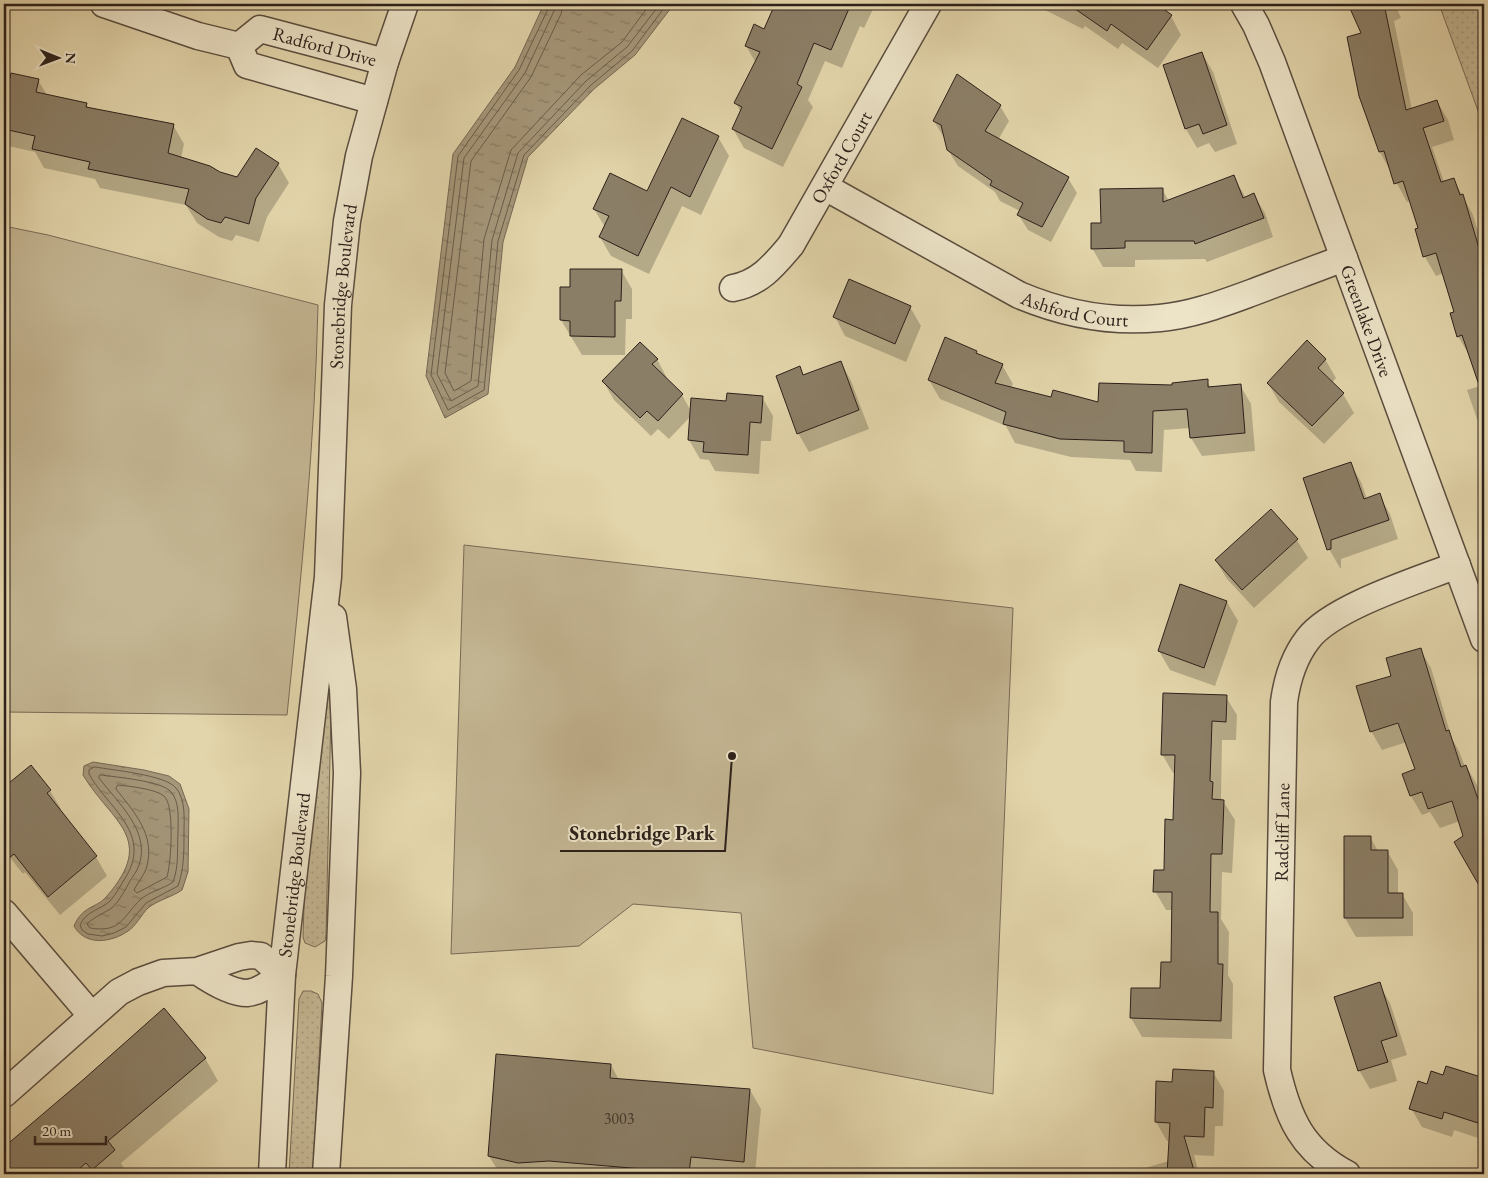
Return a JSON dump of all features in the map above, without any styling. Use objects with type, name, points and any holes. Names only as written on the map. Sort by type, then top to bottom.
[{"type":"street","points":[[104,4],[198,36],[239,46]]},
{"type":"street","name":"Stonebridge Boulevard","points":[[272,1174],[282,975],[328,577],[339,296],[347,221],[359,156],[385,62],[405,4]]},
{"type":"street","name":"Oxford Court","points":[[733,288],[746,286],[759,279],[791,245],[928,4]]},
{"type":"street","name":"Greenlake Drive","points":[[1244,4],[1256,25],[1272,62],[1484,639]]},
{"type":"street","name":"Radford Drive","points":[[374,101],[247,65],[239,46],[260,29],[385,62]]},
{"type":"street","name":"Ashford Court","points":[[825,187],[1019,295],[1039,304],[1073,314],[1114,319],[1160,318],[1186,314],[1206,309],[1344,258]]},
{"type":"street","name":"Radcliff Lane","points":[[1347,1174],[1332,1166],[1310,1147],[1294,1122],[1282,1093],[1277,1070],[1283,732],[1286,687],[1292,668],[1308,638],[1328,621],[1357,604],[1457,566]]},
{"type":"street","name":"Stonebridge Boulevard","points":[[326,1174],[339,976],[348,773],[342,689],[328,577]]},
{"type":"street","points":[[4,913],[91,1015]]},
{"type":"street","points":[[4,1094],[91,1015],[119,992],[138,982],[163,974],[197,971],[252,955],[261,956],[282,975],[267,986],[247,992],[228,988],[213,982],[197,971]]},
{"type":"shaded area","points":[[1439,4],[1484,4],[1484,127]]},
{"type":"shaded area","points":[[4,226],[48,235],[318,305],[311,459],[287,715],[4,712]]},
{"type":"shaded area","points":[[464,545],[1013,608],[993,1094],[753,1048],[741,913],[633,904],[579,946],[451,954]]},
{"type":"shaded area","points":[[320,667],[332,667],[326,935],[325,941],[315,947],[305,943],[303,937],[305,875]]},
{"type":"shaded area","points":[[303,991],[311,991],[318,994],[322,1003],[313,1174],[289,1174],[299,999]]},
{"type":"water","points":[[544,4],[674,4],[635,55],[594,89],[528,157],[503,242],[488,394],[445,418],[426,376],[453,154],[515,67]]},
{"type":"water","points":[[93,762],[169,776],[180,784],[189,809],[188,872],[182,890],[148,908],[128,931],[106,940],[91,940],[74,926],[81,914],[107,896],[122,876],[128,859],[129,845],[125,832],[83,775],[84,766]]},
{"type":"building","points":[[775,4],[851,4],[831,50],[814,43],[797,84],[802,87],[772,149],[732,129],[742,107],[734,103],[760,52],[745,46],[754,24],[764,29]]},
{"type":"building","points":[[1068,4],[1156,4],[1172,15],[1147,50],[1111,24],[1107,31]]},
{"type":"building","points":[[1348,4],[1384,4],[1406,110],[1437,100],[1444,121],[1423,128],[1441,182],[1454,178],[1460,195],[1463,194],[1484,265],[1484,390],[1481,391],[1462,335],[1457,337],[1450,313],[1454,312],[1436,253],[1423,257],[1415,229],[1418,228],[1403,181],[1394,184],[1384,151],[1379,152],[1359,96],[1347,37],[1361,33]]},
{"type":"building","points":[[1202,52],[1227,125],[1203,134],[1199,124],[1185,129],[1163,65]]},
{"type":"building","points":[[11,73],[39,79],[36,92],[87,103],[86,107],[174,124],[168,153],[210,166],[220,172],[237,177],[256,148],[279,163],[256,198],[249,224],[225,217],[221,223],[207,219],[185,204],[189,189],[88,169],[90,162],[32,149],[35,136],[4,129],[4,105]]},
{"type":"building","points":[[957,74],[1001,105],[985,131],[1069,177],[1042,227],[1017,215],[1023,203],[990,185],[992,181],[947,150],[941,125],[933,121]]},
{"type":"building","points":[[682,118],[719,136],[690,197],[671,187],[638,256],[599,237],[609,216],[593,209],[610,173],[647,191]]},
{"type":"building","points":[[1234,175],[1243,198],[1254,193],[1264,218],[1195,244],[1194,241],[1125,241],[1125,248],[1091,249],[1091,223],[1101,223],[1100,189],[1163,188],[1163,202]]},
{"type":"building","points":[[570,269],[622,269],[621,301],[615,301],[615,337],[570,336],[570,321],[560,320],[560,287],[570,287]]},
{"type":"building","points":[[849,279],[911,306],[895,344],[833,317]]},
{"type":"building","points":[[945,337],[1003,364],[995,383],[1051,397],[1053,390],[1098,402],[1099,383],[1172,385],[1172,383],[1208,379],[1208,387],[1241,384],[1245,433],[1190,438],[1187,409],[1153,411],[1152,453],[1124,452],[1124,441],[1060,439],[1003,424],[1006,412],[928,380]]},
{"type":"building","points":[[1307,340],[1326,359],[1318,368],[1344,393],[1312,426],[1267,383]]},
{"type":"building","points":[[640,342],[658,359],[652,364],[683,394],[658,421],[647,411],[640,418],[602,381]]},
{"type":"building","points":[[841,361],[859,410],[797,434],[776,376],[800,366],[803,375]]},
{"type":"building","points":[[727,393],[763,396],[761,423],[750,422],[748,455],[703,452],[704,442],[688,440],[691,398],[726,401]]},
{"type":"building","points":[[1351,462],[1364,499],[1380,493],[1389,520],[1331,540],[1331,549],[1327,550],[1303,478]]},
{"type":"building","points":[[1271,509],[1298,539],[1242,590],[1215,560]]},
{"type":"building","points":[[1180,584],[1227,601],[1204,668],[1158,651]]},
{"type":"building","points":[[1421,648],[1446,731],[1449,730],[1461,767],[1466,765],[1484,816],[1484,894],[1454,842],[1463,836],[1452,801],[1428,809],[1422,792],[1410,796],[1402,774],[1415,769],[1398,723],[1370,732],[1356,686],[1391,676],[1386,658]]},
{"type":"building","points":[[1163,693],[1227,695],[1226,722],[1212,721],[1210,781],[1213,782],[1212,799],[1224,800],[1222,854],[1211,854],[1210,912],[1218,912],[1218,964],[1223,964],[1221,1021],[1130,1018],[1131,988],[1160,988],[1161,962],[1171,962],[1172,892],[1153,892],[1154,870],[1164,870],[1165,819],[1173,820],[1175,755],[1161,755]]},
{"type":"building","points":[[31,765],[51,790],[47,793],[97,856],[48,897],[14,854],[4,862],[4,787]]},
{"type":"building","points":[[1344,836],[1371,836],[1371,850],[1388,850],[1388,893],[1403,893],[1403,918],[1344,918]]},
{"type":"building","points":[[1380,982],[1397,1036],[1381,1041],[1388,1062],[1358,1071],[1334,997]]},
{"type":"building","points":[[164,1008],[206,1058],[108,1141],[115,1150],[92,1170],[86,1163],[73,1174],[4,1174],[4,1147]]},
{"type":"building","points":[[496,1054],[611,1064],[610,1078],[750,1089],[744,1162],[691,1157],[689,1173],[549,1161],[518,1163],[488,1156]]},
{"type":"building","points":[[1446,1066],[1484,1078],[1484,1105],[1478,1123],[1444,1112],[1442,1119],[1409,1109],[1418,1081],[1427,1084],[1431,1071],[1443,1075]]},
{"type":"building","points":[[1173,1069],[1214,1071],[1213,1108],[1205,1107],[1204,1137],[1184,1136],[1195,1174],[1167,1174],[1170,1123],[1155,1122],[1156,1081],[1172,1082]]},
{"type":"place","name":"Stonebridge Park","points":[[732,756]]}]
